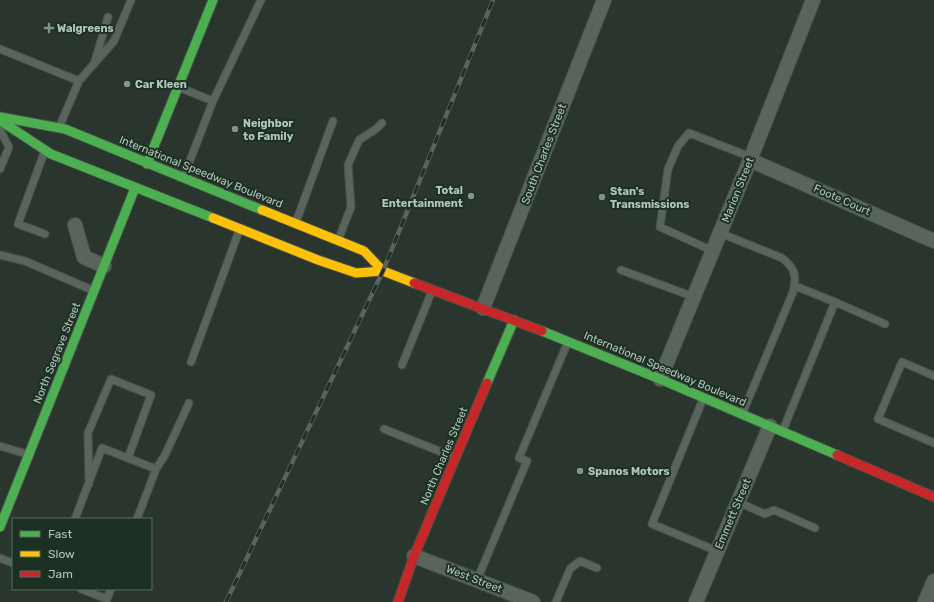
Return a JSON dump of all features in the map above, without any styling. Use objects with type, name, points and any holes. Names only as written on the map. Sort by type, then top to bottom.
[{"type":"main road","points":[[125,164],[146,164],[213,0]]},
{"type":"main road","name":"International Speedway Boulevard","points":[[0,117],[66,129],[146,164],[183,178],[294,228],[339,240],[364,250],[383,271]]},
{"type":"main road","name":"International Speedway Boulevard","points":[[0,120],[51,154],[356,273],[383,271],[514,320],[660,379],[934,497]]},
{"type":"main road","points":[[31,141],[50,141]]},
{"type":"main road","points":[[136,188],[140,184],[148,182]]},
{"type":"main road","name":"North Segrave Street","points":[[0,526],[136,188]]},
{"type":"main road","name":"North Charles Street","points":[[398,602],[414,556],[514,320]]},
{"type":"street","name":"South Charles Street","points":[[483,308],[604,0]]},
{"type":"street","name":"Marion Street","points":[[660,379],[751,158],[813,0]]},
{"type":"street","name":"Foote Court","points":[[751,158],[934,241]]},
{"type":"street","points":[[75,225],[84,257],[104,266]]},
{"type":"street","name":"Emmett Street","points":[[696,602],[738,502],[776,428]]},
{"type":"street","name":"West Street","points":[[414,556],[533,602]]},
{"type":"street","points":[[925,602],[934,580]]},
{"type":"lane","points":[[59,128],[79,81],[114,41],[131,0]]},
{"type":"lane","points":[[183,178],[213,101],[261,0]]},
{"type":"lane","points":[[94,64],[108,17]]},
{"type":"lane","points":[[0,49],[79,81]]},
{"type":"lane","points":[[178,86],[213,101]]},
{"type":"lane","points":[[294,228],[333,121]]},
{"type":"lane","points":[[339,240],[351,207],[348,165],[359,140],[376,129],[382,123]]},
{"type":"lane","points":[[0,130],[9,147],[0,169]]},
{"type":"lane","points":[[713,251],[660,227],[668,169],[678,146],[689,132],[751,158]]},
{"type":"lane","points":[[45,150],[18,224],[45,234]]},
{"type":"lane","points":[[191,362],[240,229]]},
{"type":"lane","points":[[720,233],[782,258],[791,264],[794,272],[795,286],[742,414]]},
{"type":"lane","points":[[0,255],[25,262],[94,290]]},
{"type":"lane","points":[[621,270],[694,297]]},
{"type":"lane","points":[[795,286],[885,324]]},
{"type":"lane","points":[[402,365],[432,289]]},
{"type":"lane","points":[[776,428],[835,302]]},
{"type":"lane","points":[[477,580],[527,462],[519,458],[568,342]]},
{"type":"lane","points":[[934,376],[902,362],[878,419],[934,442]]},
{"type":"lane","points":[[89,484],[88,433],[111,379],[151,395],[128,458]]},
{"type":"lane","points":[[704,398],[652,524],[717,552]]},
{"type":"lane","points":[[137,518],[156,468],[165,455],[189,403]]},
{"type":"lane","points":[[384,429],[456,458]]},
{"type":"lane","points":[[0,446],[29,455]]},
{"type":"lane","points":[[75,518],[102,448],[156,468]]},
{"type":"lane","points":[[738,502],[765,514],[774,510],[816,528]]},
{"type":"lane","points":[[0,558],[12,563]]},
{"type":"lane","points":[[556,602],[570,569],[580,561],[597,568]]},
{"type":"lane","points":[[84,590],[110,600],[111,590]]},
{"type":"railway","points":[[226,602],[383,271],[493,0]]},
{"type":"traffic: fast","points":[[147,164],[213,0]]},
{"type":"traffic: fast","points":[[0,117],[65,129],[262,210]]},
{"type":"traffic: fast","points":[[1,121],[51,154],[213,218]]},
{"type":"traffic: fast","points":[[0,527],[135,188]]},
{"type":"traffic: fast","points":[[487,383],[514,320]]},
{"type":"traffic: fast","points":[[542,331],[660,379],[837,455]]},
{"type":"traffic: slow","points":[[262,210],[364,251],[383,271],[414,283]]},
{"type":"traffic: slow","points":[[213,218],[318,260],[356,273],[383,271]]},
{"type":"traffic: jam","points":[[414,283],[542,331]]},
{"type":"traffic: jam","points":[[398,602],[414,556],[487,383]]},
{"type":"traffic: jam","points":[[837,455],[934,497]]},
{"type":"place","name":"Walgreens","points":[[49,28]]},
{"type":"place","name":"Car Kleen","points":[[127,84]]},
{"type":"place","name":"Neighbor to Family","points":[[235,129]]},
{"type":"place","name":"Total Entertainment","points":[[471,196]]},
{"type":"place","name":"Stan's Transmissions","points":[[602,197]]},
{"type":"place","name":"Spanos Motors","points":[[580,471]]}]
